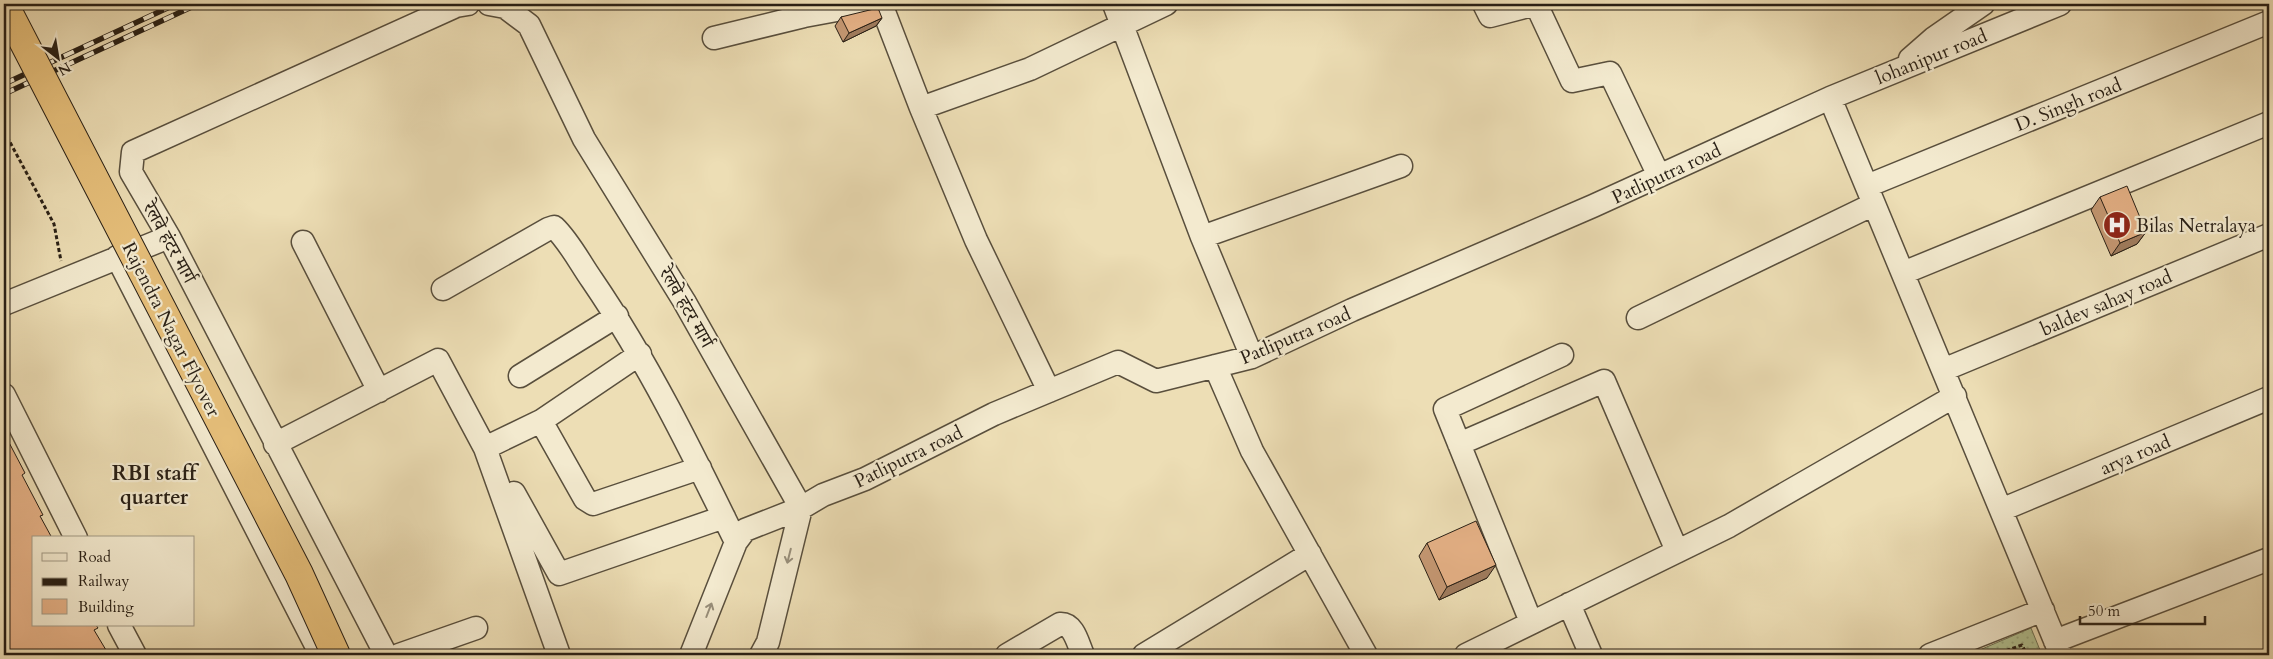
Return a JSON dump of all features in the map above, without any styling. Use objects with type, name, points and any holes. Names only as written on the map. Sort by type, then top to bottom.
[{"type":"main road","name":"Rajendra Nagar Flyover","points":[[4,4],[299,574],[336,655]]},
{"type":"main road","name":"Rajendra Nagar Flyover","points":[[24,4],[355,655]]},
{"type":"street","name":"रेलवे हंटर मार्ग","points":[[386,655],[169,237],[131,172],[133,152],[456,6],[468,4]]},
{"type":"street","points":[[714,38],[804,16],[869,4]]},
{"type":"street","points":[[881,4],[921,108],[976,240],[1049,391]]},
{"type":"street","points":[[921,108],[1030,69],[1118,14],[1166,4]]},
{"type":"street","points":[[1484,4],[1490,16],[1536,4],[1572,80],[1610,73],[1659,176]]},
{"type":"street","name":"lohanipur road","points":[[1830,98],[2060,4]]},
{"type":"street","name":"रेलवे हंटर मार्ग","points":[[499,5],[529,25],[584,139],[684,301],[801,508]]},
{"type":"street","points":[[1898,69],[1934,38],[1978,5]]},
{"type":"street","points":[[1118,14],[1202,237],[1252,358]]},
{"type":"street","name":"D. Singh road","points":[[1638,318],[1871,195],[2269,22]]},
{"type":"street","points":[[1830,98],[2058,648],[2269,559]]},
{"type":"street","name":"Patliputra road","points":[[691,655],[736,542],[745,530],[801,508],[823,495],[865,479],[994,414],[1118,362],[1156,381],[1252,358],[1352,310],[1659,176],[1830,98]]},
{"type":"street","points":[[1903,273],[2269,123]]},
{"type":"street","points":[[1202,237],[1401,166]]},
{"type":"street","points":[[443,289],[554,227],[640,354],[700,468],[736,542]]},
{"type":"street","name":"baldev sahay road","points":[[1944,370],[2269,235]]},
{"type":"street","points":[[4,304],[169,237]]},
{"type":"street","points":[[303,242],[379,391]]},
{"type":"street","points":[[117,257],[321,655]]},
{"type":"street","points":[[520,376],[616,316]]},
{"type":"street","points":[[485,448],[541,421],[640,354]]},
{"type":"street","points":[[1531,622],[1445,409],[1562,355]]},
{"type":"street","points":[[275,444],[438,360],[485,448],[559,655]]},
{"type":"street","points":[[1215,366],[1252,451],[1366,655]]},
{"type":"street","points":[[1459,444],[1604,381],[1677,551]]},
{"type":"street","points":[[4,394],[75,536]]},
{"type":"street","points":[[1466,655],[1729,526],[1955,396]]},
{"type":"street","name":"arya road","points":[[2001,510],[2269,398]]},
{"type":"street","points":[[541,421],[585,499],[593,504],[700,468]]},
{"type":"street","points":[[504,473],[559,574],[724,517]]},
{"type":"street","points":[[770,651],[801,508]]},
{"type":"street","points":[[1144,655],[1310,554]]},
{"type":"street","points":[[1569,604],[1591,655]]},
{"type":"street","points":[[1930,655],[2043,610]]},
{"type":"street","points":[[1007,655],[1060,624],[1065,624],[1071,628],[1084,655]]},
{"type":"street","points":[[120,626],[134,655]]},
{"type":"street","points":[[399,655],[476,628]]},
{"type":"path","points":[[4,132],[54,224],[64,279]]},
{"type":"path","points":[[1994,655],[2022,645],[2026,655]]},
{"type":"green space","points":[[2031,628],[2042,655],[1968,655]]},
{"type":"building","points":[[878,8],[882,18],[849,33],[841,17]]},
{"type":"building","points":[[2127,186],[2146,232],[2120,243],[2100,197]]},
{"type":"building","points":[[4,433],[25,473],[22,475],[43,515],[40,516],[51,536],[32,536],[32,626],[97,626],[98,628],[94,630],[109,655],[4,655]]},
{"type":"building","points":[[1476,521],[1496,565],[1447,587],[1427,543]]},
{"type":"railway","points":[[4,84],[176,4]]},
{"type":"railway","points":[[4,94],[198,4]]},
{"type":"place","name":"Bilas Netralaya","points":[[2117,225]]},
{"type":"district","name":"RBI staff quarter","points":[[154,485]]}]
